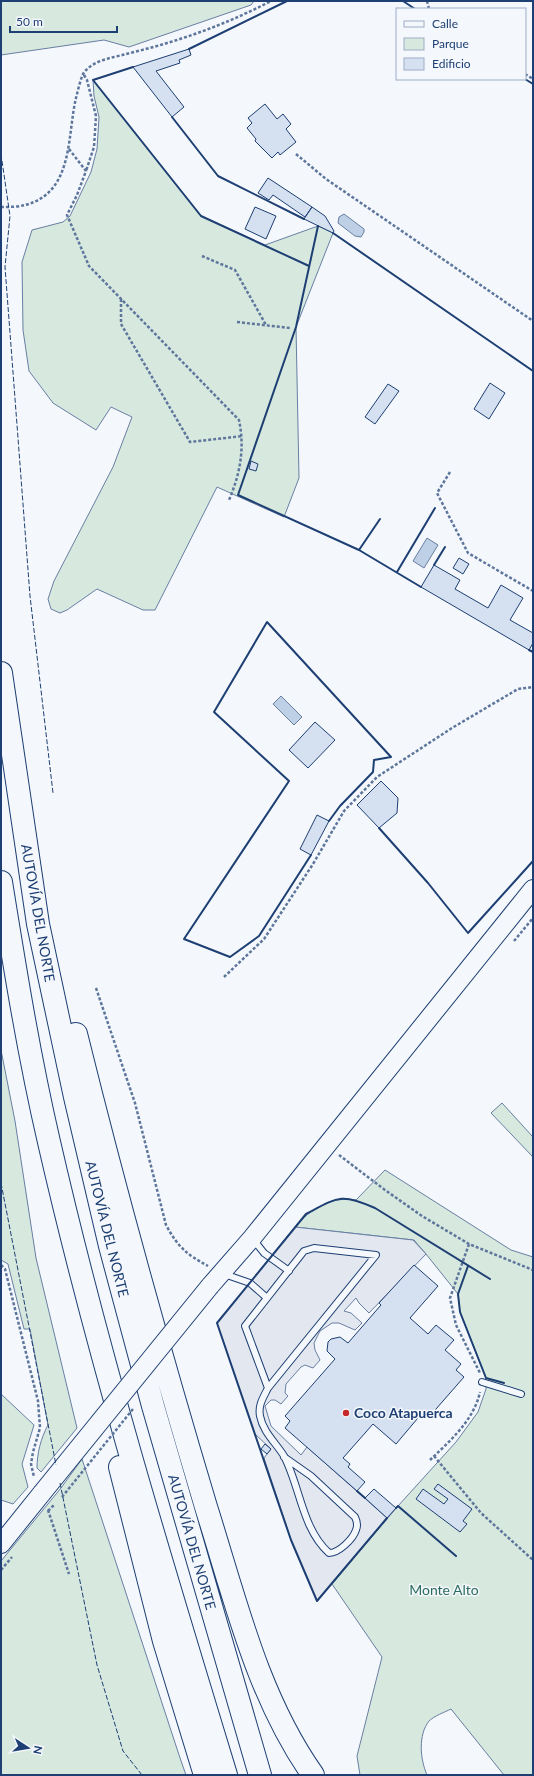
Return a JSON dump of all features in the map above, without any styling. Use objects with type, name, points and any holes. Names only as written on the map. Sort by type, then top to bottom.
[{"type":"highway","name":"AUTOVÍA DEL NORTE","points":[[1,673],[38,924],[75,1097],[110,1246],[153,1406],[260,1775]]},
{"type":"highway","points":[[14,762],[51,929],[92,1099],[190,1454],[245,1631],[261,1677],[298,1754],[314,1775]]},
{"type":"highway","points":[[1,882],[24,1023],[48,1139],[106,1372],[226,1775]]},
{"type":"highway","points":[[106,1372],[103,1397],[137,1540],[164,1641],[205,1775]]},
{"type":"main road","points":[[1,1544],[215,1280],[252,1238],[533,889]]},
{"type":"lane","points":[[252,1238],[264,1252],[289,1271]]},
{"type":"lane","points":[[268,1388],[246,1326],[304,1251],[314,1248],[376,1255],[268,1388],[260,1405],[260,1417],[266,1431],[284,1457],[302,1508],[322,1547],[329,1553],[334,1553],[341,1548],[356,1531],[358,1524],[355,1517],[311,1476],[284,1457]]},
{"type":"lane","points":[[215,1280],[236,1276],[250,1283],[267,1298]]},
{"type":"lane","points":[[482,1382],[521,1394]]},
{"type":"path","points":[[1,207],[23,206],[40,198],[50,190],[64,168],[69,150],[74,106],[84,74],[94,64],[160,46],[226,24],[270,1]]},
{"type":"path","points":[[84,74],[87,80],[96,116],[94,147],[86,171],[67,215],[89,266],[239,420],[243,436],[238,478],[229,500]]},
{"type":"path","points":[[69,150],[86,171]]},
{"type":"path","points":[[296,154],[326,179],[533,321]]},
{"type":"path","points":[[202,256],[235,270],[266,325]]},
{"type":"path","points":[[121,298],[121,324],[190,442],[243,436]]},
{"type":"path","points":[[237,322],[290,328]]},
{"type":"path","points":[[450,472],[437,493],[468,553],[533,591]]},
{"type":"path","points":[[224,977],[264,939],[313,864],[344,811],[377,777],[452,728],[518,689],[533,688]]},
{"type":"path","points":[[96,988],[135,1103],[166,1225],[175,1242],[215,1280]]},
{"type":"path","points":[[327,1144],[385,1190],[422,1216],[470,1244],[533,1270]]},
{"type":"path","points":[[430,1460],[454,1437],[467,1419],[478,1400],[482,1382],[482,1378],[456,1325],[450,1298],[470,1244]]},
{"type":"path","points":[[1,1265],[5,1270],[38,1401],[40,1428],[33,1452],[33,1476],[42,1493],[69,1574]]},
{"type":"path","points":[[434,1456],[481,1513],[533,1560]]},
{"type":"green space","points":[[1,1],[254,1],[251,5],[129,47],[104,40],[1,55]]},
{"type":"green space","points":[[93,80],[201,216],[265,245],[318,226],[333,233],[296,327],[299,478],[284,517],[217,487],[155,610],[143,610],[97,589],[67,610],[60,613],[51,609],[48,599],[54,581],[113,467],[132,417],[111,407],[96,430],[53,403],[29,371],[23,330],[22,262],[32,230],[63,222],[70,216],[91,172],[97,149],[99,117],[94,96]]},
{"type":"green space","points":[[1,1050],[15,1121],[36,1258],[77,1428],[41,1472],[37,1468],[38,1457],[41,1440],[48,1425],[30,1329],[24,1329],[8,1264],[1,1260]]},
{"type":"green space","points":[[502,1103],[533,1137],[533,1157],[491,1113]]},
{"type":"green space","name":"Monte Alto","points":[[385,1170],[511,1250],[533,1257],[533,1775],[504,1775],[451,1709],[429,1721],[425,1727],[421,1747],[427,1775],[360,1775],[357,1756],[382,1657],[332,1584],[398,1506],[456,1442],[478,1412],[486,1389],[486,1378],[460,1312],[458,1294],[414,1240],[295,1227],[308,1214],[322,1205],[339,1200],[356,1200]]},
{"type":"green space","points":[[1,1394],[34,1425],[22,1464],[28,1487],[13,1504],[1,1500]]},
{"type":"green space","points":[[82,1459],[186,1775],[1,1775],[1,1561],[61,1488]]},
{"type":"shaded area","points":[[295,1227],[413,1240],[426,1254],[369,1313],[356,1298],[344,1311],[351,1313],[362,1323],[355,1330],[339,1323],[332,1323],[320,1331],[314,1343],[315,1350],[320,1360],[313,1368],[305,1365],[301,1367],[286,1384],[285,1393],[288,1396],[281,1404],[275,1400],[271,1400],[265,1406],[271,1426],[301,1455],[307,1447],[387,1518],[317,1601],[291,1540],[264,1458],[271,1449],[255,1434],[217,1323]]},
{"type":"water","points":[[344,214],[364,229],[361,237],[355,236],[338,223],[339,217]]},
{"type":"water","points":[[427,538],[438,545],[424,568],[413,561]]},
{"type":"water","points":[[281,696],[302,717],[294,725],[273,704]]},
{"type":"building","points":[[189,49],[191,55],[179,60],[180,63],[156,71],[184,107],[172,117],[133,67]]},
{"type":"building","points":[[265,104],[277,119],[283,114],[291,124],[286,129],[296,142],[280,155],[278,152],[272,158],[255,141],[256,139],[247,128],[252,123],[248,118]]},
{"type":"building","points":[[268,178],[312,207],[305,217],[273,195],[269,200],[258,193]]},
{"type":"building","points":[[255,207],[276,216],[266,239],[245,229]]},
{"type":"building","points":[[312,207],[325,216],[334,231],[333,233],[304,219]]},
{"type":"building","points":[[490,383],[505,393],[489,419],[474,409]]},
{"type":"building","points":[[388,384],[399,391],[375,424],[365,417]]},
{"type":"building","points":[[251,461],[258,464],[256,471],[249,469]]},
{"type":"building","points":[[459,558],[469,564],[463,574],[453,568]]},
{"type":"building","points":[[434,565],[460,580],[455,589],[488,608],[501,585],[523,598],[510,620],[533,633],[533,643],[529,650],[421,587]]},
{"type":"building","points":[[315,722],[335,740],[308,768],[289,750]]},
{"type":"building","points":[[381,781],[398,798],[397,813],[379,828],[357,805]]},
{"type":"building","points":[[317,815],[329,821],[311,855],[300,849]]},
{"type":"building","points":[[414,1265],[438,1286],[410,1318],[428,1334],[436,1325],[454,1340],[445,1350],[461,1364],[456,1370],[464,1377],[429,1417],[423,1412],[396,1444],[373,1424],[343,1458],[350,1464],[348,1467],[365,1482],[357,1491],[285,1428],[290,1421],[285,1416],[335,1359],[327,1351],[328,1342],[331,1339],[340,1337],[348,1343],[381,1305],[379,1303]]},
{"type":"building","points":[[265,1444],[271,1449],[267,1454],[261,1449]]},
{"type":"building","points":[[438,1484],[472,1509],[463,1521],[467,1524],[460,1532],[416,1499],[423,1489],[444,1504],[448,1499],[434,1489]]},
{"type":"building","points":[[374,1489],[396,1508],[387,1518],[365,1498]]},
{"type":"fence","points":[[1,154],[10,216],[5,267],[30,596],[53,793]]},
{"type":"fence","points":[[1,1183],[56,1465]]},
{"type":"fence","points":[[60,1483],[97,1665],[123,1751],[142,1775]]},
{"type":"wall","points":[[189,49],[287,1]]},
{"type":"wall","points":[[403,1],[414,8]]},
{"type":"wall","points":[[133,67],[93,80],[201,216],[309,266]]},
{"type":"wall","points":[[526,80],[533,84]]},
{"type":"wall","points":[[172,117],[218,176],[304,219]]},
{"type":"wall","points":[[318,226],[296,327],[238,495],[359,550],[421,587]]},
{"type":"wall","points":[[333,233],[533,371]]},
{"type":"wall","points":[[397,572],[435,508]]},
{"type":"wall","points":[[359,550],[380,519]]},
{"type":"wall","points":[[434,565],[445,547]]},
{"type":"wall","points":[[311,855],[259,936],[230,957],[184,939],[289,781],[214,712],[267,622],[391,757],[374,760],[373,772],[340,806],[329,821]]},
{"type":"wall","points":[[529,650],[533,652]]},
{"type":"wall","points":[[379,828],[428,883],[468,933],[533,861]]},
{"type":"wall","points":[[387,1518],[317,1601],[291,1540],[217,1323],[306,1214],[340,1199],[354,1200],[375,1208],[490,1279]]},
{"type":"wall","points":[[468,1266],[458,1294],[460,1312],[486,1378],[504,1383]]},
{"type":"wall","points":[[357,1491],[365,1498]]},
{"type":"wall","points":[[396,1508],[398,1506],[456,1556]]},
{"type":"place","name":"Coco Atapuerca","points":[[346,1413]]}]
